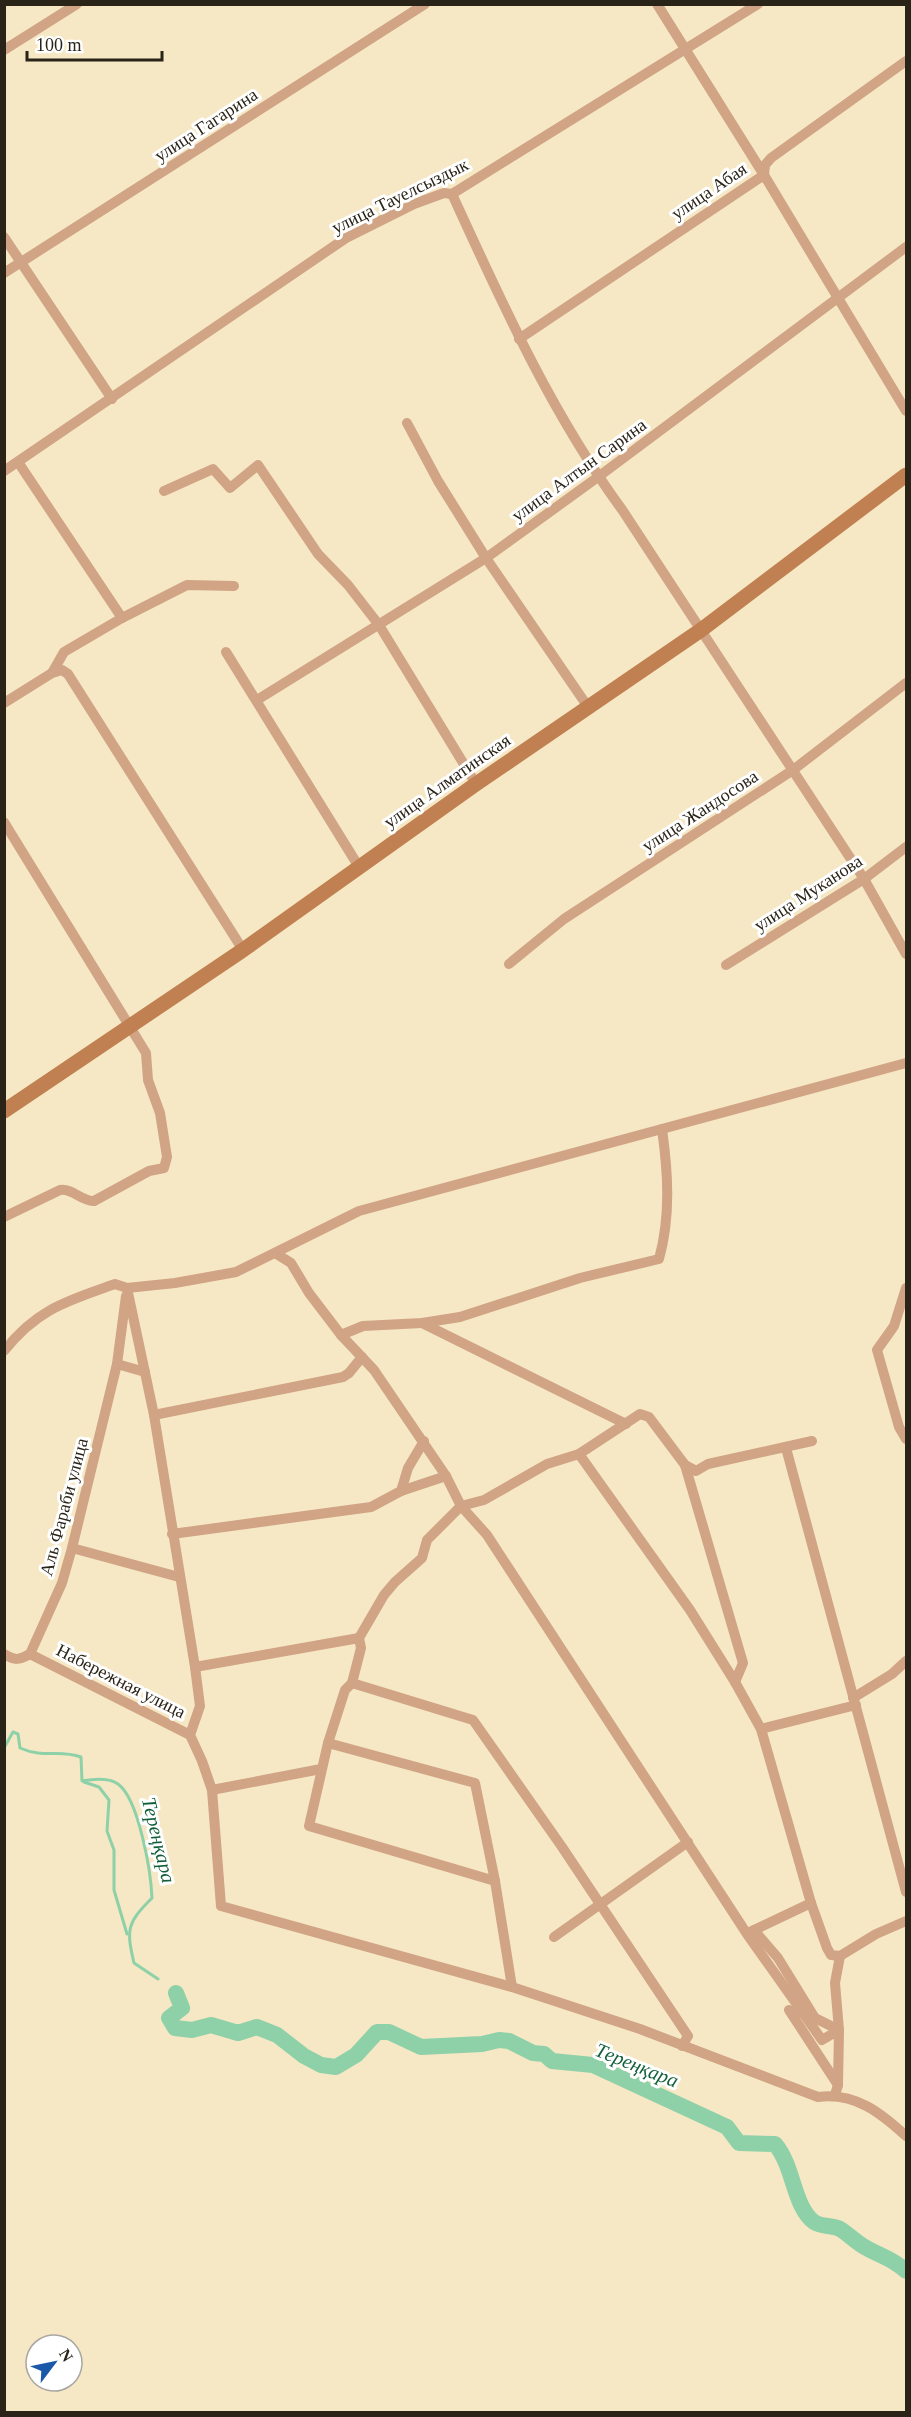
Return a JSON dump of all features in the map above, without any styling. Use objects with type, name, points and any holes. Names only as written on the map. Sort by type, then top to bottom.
[{"type":"street","points":[[4,50],[77,4]]},
{"type":"street","name":"улица Гагарина","points":[[4,273],[425,4]]},
{"type":"street","points":[[657,4],[764,175],[906,411]]},
{"type":"street","name":"улица Тауелсыздык","points":[[4,471],[346,238],[414,204],[444,193],[452,194],[758,4]]},
{"type":"street","name":"улица Абая","points":[[519,339],[764,175],[765,165],[771,158],[906,61]]},
{"type":"street","points":[[452,194],[519,339],[553,402],[598,477],[623,511],[864,879],[906,954]]},
{"type":"street","points":[[4,237],[112,399]]},
{"type":"street","name":"улица Алтын Сарина","points":[[257,700],[486,558],[906,247]]},
{"type":"street","points":[[407,423],[438,481],[486,558],[588,707]]},
{"type":"street","points":[[18,462],[122,618]]},
{"type":"street","points":[[164,491],[213,468],[230,488],[258,465],[318,554],[348,585],[379,625],[476,784]]},
{"type":"street","name":"улица Алматинская","points":[[4,1111],[243,950],[476,784],[701,630],[906,475]]},
{"type":"street","points":[[52,673],[64,652],[122,618],[188,585],[234,586]]},
{"type":"street","points":[[226,652],[359,867]]},
{"type":"street","points":[[4,703],[52,673],[62,670],[68,674],[243,950]]},
{"type":"street","name":"улица Жандосова","points":[[509,964],[564,919],[793,770],[906,683]]},
{"type":"street","points":[[4,822],[146,1053],[148,1080],[160,1113],[167,1157],[164,1168],[149,1172],[94,1201],[90,1202],[67,1189],[60,1190],[4,1217]]},
{"type":"street","name":"улица Муканова","points":[[726,965],[864,879],[906,847]]},
{"type":"street","points":[[4,1351],[16,1336],[43,1312],[115,1284],[127,1288],[175,1283],[236,1272],[358,1211],[906,1064]]},
{"type":"street","points":[[341,1335],[363,1326],[422,1323],[460,1317],[580,1278],[659,1258],[667,1208],[668,1172],[662,1129]]},
{"type":"street","points":[[275,1253],[291,1263],[309,1293],[341,1335],[374,1370],[424,1441],[446,1476],[461,1506],[487,1535],[687,1842],[809,2016],[822,2040],[839,2031]]},
{"type":"street","points":[[127,1288],[154,1415],[195,1667],[200,1706],[190,1735],[212,1790],[221,1906],[512,1987],[640,2029],[818,2097],[836,2090]]},
{"type":"street","name":"Аль Фараби улица","points":[[30,1654],[62,1583],[72,1548],[117,1364],[127,1288]]},
{"type":"street","points":[[906,1288],[902,1314],[877,1350],[899,1427],[906,1438]]},
{"type":"street","points":[[422,1323],[626,1424]]},
{"type":"street","points":[[154,1415],[336,1379],[349,1373],[362,1357]]},
{"type":"street","points":[[117,1364],[145,1371]]},
{"type":"street","points":[[495,1881],[309,1826],[328,1743],[345,1690],[352,1683],[361,1648],[359,1638],[384,1595],[395,1581],[422,1558],[427,1540],[461,1506],[484,1500],[547,1464],[579,1454],[640,1414],[649,1417],[685,1465],[743,1663],[735,1682]]},
{"type":"street","points":[[401,1491],[408,1468],[424,1441]]},
{"type":"street","points":[[685,1465],[696,1471],[708,1464],[812,1441]]},
{"type":"street","points":[[786,1448],[906,1892]]},
{"type":"street","points":[[579,1454],[690,1610],[761,1729],[811,1903],[831,1955],[840,1956],[876,1934],[906,1921]]},
{"type":"street","points":[[172,1534],[371,1506],[401,1491],[446,1476]]},
{"type":"street","points":[[72,1548],[179,1577]]},
{"type":"street","points":[[195,1667],[359,1638]]},
{"type":"street","name":"Набережная улица","points":[[4,1654],[13,1660],[30,1654],[190,1735]]},
{"type":"street","points":[[761,1729],[855,1701],[906,1661]]},
{"type":"street","points":[[352,1683],[473,1720],[601,1904],[688,2036],[682,2046]]},
{"type":"street","points":[[328,1743],[475,1783],[495,1881],[512,1987]]},
{"type":"street","points":[[212,1790],[321,1770]]},
{"type":"street","points":[[554,1937],[687,1842]]},
{"type":"street","points":[[751,1932],[811,1903]]},
{"type":"street","points":[[836,2090],[839,2031],[835,1983],[840,1956]]},
{"type":"street","points":[[839,2031],[809,2016],[789,2010],[836,2090],[882,2114],[906,2136]]},
{"type":"waterway","name":"Тереңқара","points":[[4,1748],[13,1732],[18,1734],[20,1748],[37,1753],[81,1757],[82,1781],[110,1780],[118,1784],[125,1792],[143,1837],[152,1898],[133,1921],[130,1934],[131,1951],[134,1963],[158,1979]]},
{"type":"waterway","points":[[84,1782],[99,1787],[109,1800],[107,1831],[114,1850],[114,1890],[127,1934]]},
{"type":"waterway","name":"Тереңқара","points":[[176,1993],[182,2008],[169,2018],[175,2028],[192,2030],[211,2025],[238,2033],[257,2027],[277,2035],[304,2056],[321,2065],[336,2067],[356,2055],[377,2032],[389,2032],[421,2047],[509,2041],[533,2053],[544,2054],[552,2061],[593,2065],[727,2127],[739,2143],[775,2144],[786,2163],[797,2196],[807,2215],[814,2222],[840,2229],[863,2246],[901,2266],[906,2271]]}]
